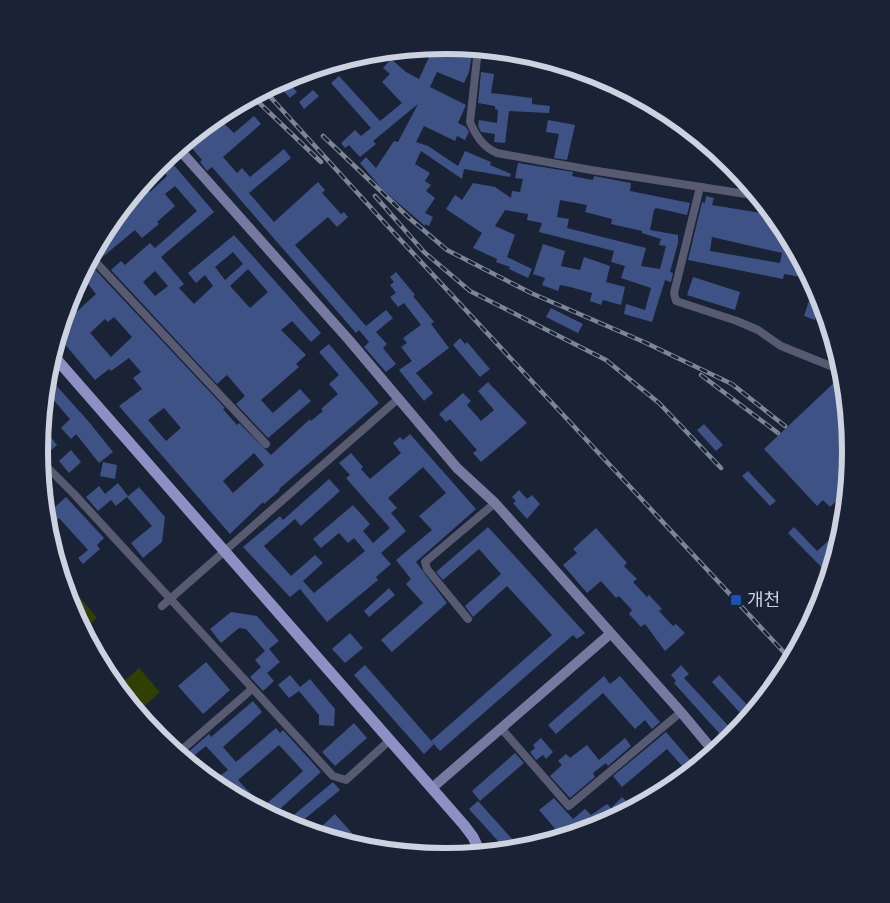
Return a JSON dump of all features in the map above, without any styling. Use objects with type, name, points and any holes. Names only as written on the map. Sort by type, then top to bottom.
[{"type":"main road","points":[[183,153],[399,398],[457,468],[495,503],[710,747]]},
{"type":"main road","points":[[58,361],[432,788],[473,837],[478,847]]},
{"type":"main road","points":[[432,788],[610,634]]},
{"type":"street","points":[[477,55],[470,122],[474,132],[486,148],[497,153],[591,170],[748,194]]},
{"type":"street","points":[[700,187],[674,293],[676,301],[737,321],[758,330],[781,346],[833,367]]},
{"type":"street","points":[[95,263],[266,444]]},
{"type":"street","points":[[162,606],[399,398]]},
{"type":"street","points":[[48,468],[171,598],[333,776],[340,780],[346,780],[390,740]]},
{"type":"street","points":[[468,619],[425,562],[495,503]]},
{"type":"street","points":[[182,749],[252,689]]},
{"type":"street","points":[[501,728],[569,806],[681,712]]},
{"type":"green space","points":[[72,588],[97,618],[87,626]]},
{"type":"green space","points":[[139,668],[160,692],[142,708],[122,683]]},
{"type":"building","points":[[430,55],[472,55],[469,72],[464,83],[437,72],[430,87],[466,105],[458,123],[466,127],[469,132],[465,140],[457,136],[455,141],[424,126],[416,142],[428,146],[458,166],[465,151],[491,162],[490,165],[511,174],[510,177],[464,169],[462,179],[421,151],[415,164],[430,173],[425,181],[431,185],[426,191],[435,198],[425,213],[433,217],[429,226],[425,224],[425,226],[382,189],[360,163],[366,157],[376,168],[394,141],[398,142],[418,104],[373,141],[376,144],[360,157],[349,145],[345,148],[341,143],[355,130],[361,136],[371,128],[331,83],[339,76],[380,121],[402,103],[382,82],[390,74],[383,68],[391,59],[406,72],[419,79]]},
{"type":"building","points":[[481,72],[494,74],[491,93],[532,98],[532,104],[550,106],[549,113],[509,111],[505,143],[494,142],[495,134],[481,132],[478,126],[479,120],[497,123],[498,110],[495,109],[495,106],[478,103]]},
{"type":"building","points":[[291,85],[297,92],[290,98],[282,89]]},
{"type":"building","points":[[313,90],[319,96],[304,109],[299,102]]},
{"type":"building","points":[[254,116],[261,124],[223,157],[237,173],[242,168],[250,177],[284,149],[291,158],[249,193],[274,222],[318,182],[325,190],[322,193],[341,214],[344,212],[348,217],[337,227],[328,217],[295,245],[366,326],[386,310],[393,318],[376,332],[387,344],[383,348],[396,364],[386,372],[364,347],[369,342],[359,330],[356,333],[212,167],[207,171],[200,162],[202,160],[191,147],[203,136],[222,122],[234,133]]},
{"type":"building","points":[[548,120],[575,125],[567,160],[554,158],[559,134],[546,132]]},
{"type":"building","points":[[172,163],[214,212],[161,257],[184,284],[179,288],[194,304],[213,286],[205,275],[196,283],[188,273],[234,235],[321,333],[311,342],[292,321],[281,330],[306,355],[296,364],[299,367],[261,400],[273,413],[300,389],[311,401],[268,438],[236,404],[245,396],[227,375],[217,384],[111,270],[121,261],[125,265],[150,243],[155,248],[197,211],[175,186],[165,194],[175,206],[157,222],[159,224],[142,238],[135,230],[100,259],[98,257],[114,231],[146,189],[150,192],[167,176],[163,171]],"holes":[[[233,252],[243,264],[225,280],[215,267]],[[248,269],[268,292],[250,308],[230,286]],[[155,271],[168,286],[155,296],[143,282]]]},
{"type":"building","points":[[518,163],[573,172],[572,176],[593,180],[594,176],[631,183],[630,191],[690,203],[687,215],[656,208],[654,210],[650,230],[678,235],[678,243],[670,272],[673,273],[671,282],[665,280],[652,322],[624,314],[626,304],[645,310],[651,288],[621,278],[625,266],[611,262],[614,251],[539,232],[542,223],[527,220],[528,214],[505,210],[495,226],[515,235],[507,257],[532,269],[528,278],[509,269],[510,267],[496,262],[497,259],[473,248],[482,233],[446,209],[455,195],[462,200],[473,183],[495,187],[511,198],[512,191],[520,192],[523,179],[515,178]],"holes":[[[560,200],[587,205],[585,212],[612,219],[611,224],[642,231],[642,233],[661,239],[659,245],[666,246],[660,269],[641,266],[646,248],[567,228],[569,219],[557,217]]]},
{"type":"building","points":[[706,196],[714,198],[712,205],[762,213],[776,231],[803,277],[784,274],[783,279],[688,260],[702,202],[705,203]],"holes":[[[712,237],[782,253],[780,263],[710,251]]]},
{"type":"building","points":[[543,244],[565,251],[561,266],[580,270],[584,257],[610,266],[606,282],[625,287],[621,305],[603,300],[601,305],[590,301],[592,293],[570,287],[560,285],[558,291],[542,285],[545,278],[533,274]]},
{"type":"building","points":[[93,267],[225,408],[223,409],[237,425],[239,423],[271,455],[310,419],[311,421],[323,411],[321,409],[338,394],[329,384],[339,375],[319,352],[329,344],[379,403],[264,504],[263,502],[230,534],[119,406],[142,389],[133,378],[141,372],[129,358],[111,371],[109,369],[95,380],[63,342],[72,316],[96,294],[88,284],[83,288]],"holes":[[[114,317],[132,337],[111,357],[90,333],[105,319],[108,322]],[[164,408],[181,428],[166,441],[148,420]],[[254,453],[264,465],[233,493],[223,481]]]},
{"type":"building","points":[[396,272],[434,322],[431,324],[449,348],[416,373],[433,393],[424,401],[399,370],[412,361],[401,347],[407,343],[403,338],[421,325],[404,303],[398,307],[390,297],[396,293],[390,285],[394,282],[390,277]]},
{"type":"building","points":[[693,277],[740,292],[735,310],[687,295]]},
{"type":"building","points":[[810,298],[812,299],[817,313],[815,320],[804,316]]},
{"type":"building","points":[[551,308],[583,324],[578,333],[546,317]]},
{"type":"building","points":[[460,338],[465,344],[467,342],[490,369],[480,377],[453,345]]},
{"type":"building","points":[[836,381],[842,426],[842,477],[840,498],[830,507],[823,500],[817,506],[764,449]]},
{"type":"building","points":[[488,382],[527,423],[481,462],[473,453],[477,450],[450,419],[446,422],[439,414],[463,393],[471,401],[467,405],[481,421],[494,410],[478,391]]},
{"type":"building","points":[[54,383],[113,452],[99,463],[76,434],[71,439],[61,428],[70,419],[51,397]]},
{"type":"building","points":[[704,424],[723,445],[716,451],[697,430]]},
{"type":"building","points":[[410,434],[476,509],[416,562],[447,603],[392,652],[381,640],[423,603],[406,584],[411,579],[396,560],[432,530],[419,516],[446,493],[423,467],[388,498],[397,508],[391,513],[406,531],[381,553],[391,564],[376,577],[378,580],[327,622],[300,589],[290,597],[243,547],[280,516],[283,520],[329,479],[340,491],[301,526],[295,519],[264,546],[291,576],[315,555],[323,563],[303,581],[314,593],[365,551],[354,538],[348,543],[339,533],[321,548],[313,539],[353,505],[370,524],[363,531],[373,543],[390,528],[346,478],[350,475],[339,463],[351,453],[370,479],[401,453],[393,443],[400,437],[403,440]]},
{"type":"building","points":[[48,436],[57,445],[48,453],[48,452]]},
{"type":"building","points":[[71,450],[81,462],[69,473],[59,461]]},
{"type":"building","points":[[103,462],[117,465],[115,479],[100,476]]},
{"type":"building","points":[[748,471],[776,501],[770,506],[742,476]]},
{"type":"building","points":[[118,483],[128,496],[116,506],[111,500],[98,511],[86,497],[99,486],[105,494]]},
{"type":"building","points":[[49,484],[54,490],[50,493]]},
{"type":"building","points":[[139,487],[165,517],[162,542],[143,558],[131,543],[152,526],[127,497]]},
{"type":"building","points":[[519,490],[527,499],[532,495],[540,504],[527,519],[513,503],[516,501],[512,497]]},
{"type":"building","points":[[66,497],[104,538],[97,545],[100,549],[83,564],[78,558],[88,550],[59,518],[54,522],[52,510]]},
{"type":"building","points":[[488,527],[585,633],[577,639],[573,635],[440,751],[431,741],[552,635],[507,586],[473,617],[465,606],[501,574],[479,549],[443,580],[436,572]]},
{"type":"building","points":[[794,527],[817,551],[833,536],[824,570],[788,533]]},
{"type":"building","points":[[596,528],[627,563],[624,566],[637,579],[633,582],[662,609],[659,611],[673,626],[676,624],[685,633],[665,651],[645,624],[641,627],[629,614],[632,610],[619,596],[616,598],[601,581],[587,593],[563,565],[577,553],[573,549]]},
{"type":"building","points":[[389,588],[395,595],[369,617],[364,611]]},
{"type":"building","points":[[231,612],[257,616],[279,641],[269,649],[280,662],[267,673],[274,681],[263,691],[250,677],[261,667],[255,660],[265,651],[246,629],[239,628],[221,643],[210,629]]},
{"type":"building","points":[[350,633],[363,648],[345,663],[332,649]]},
{"type":"building","points":[[206,662],[230,690],[203,714],[178,686]]},
{"type":"building","points":[[365,665],[434,744],[424,754],[354,675]]},
{"type":"building","points":[[681,665],[689,674],[684,678],[731,728],[722,736],[674,683],[676,681],[671,675]]},
{"type":"building","points":[[290,675],[300,687],[310,679],[335,709],[334,726],[319,725],[319,715],[299,691],[289,698],[278,685]]},
{"type":"building","points":[[719,675],[749,707],[746,712],[742,715],[712,682]]},
{"type":"building","points":[[604,676],[610,684],[620,676],[660,722],[652,729],[645,720],[635,729],[603,693],[556,734],[548,725]]},
{"type":"building","points":[[253,701],[262,712],[223,747],[236,762],[276,728],[280,733],[283,730],[321,772],[277,812],[264,806],[303,771],[279,745],[238,780],[259,803],[218,777],[228,770],[206,746],[192,757],[187,753],[209,734],[211,737]]},
{"type":"building","points":[[354,723],[367,738],[335,766],[322,752]]},
{"type":"building","points":[[666,732],[692,763],[684,769],[667,749],[622,787],[613,776]]},
{"type":"building","points":[[541,738],[553,752],[546,759],[543,755],[536,760],[530,752],[535,748],[533,745]]},
{"type":"building","points":[[625,738],[631,746],[608,766],[606,763],[593,773],[595,777],[570,798],[550,776],[562,765],[558,761],[566,754],[570,758],[587,745],[599,760]]},
{"type":"building","points":[[515,753],[524,763],[480,801],[472,791]]},
{"type":"building","points":[[333,782],[340,790],[301,822],[290,818]]},
{"type":"building","points":[[622,797],[629,804],[615,811],[612,807]]},
{"type":"building","points":[[554,798],[573,819],[585,809],[591,815],[607,804],[614,811],[558,832],[539,810]]},
{"type":"building","points":[[478,801],[515,842],[502,845],[469,809]]},
{"type":"building","points":[[335,814],[357,839],[328,831],[323,825]]},
{"type":"railway","points":[[269,95],[383,221],[786,655]]},
{"type":"railway","points":[[257,101],[321,162]]},
{"type":"railway","points":[[323,136],[408,217],[447,250],[531,293],[644,342],[732,384],[785,426]]},
{"type":"railway","points":[[375,196],[424,252],[470,291],[606,360],[659,403],[721,468]]},
{"type":"railway","points":[[701,375],[778,433]]},
{"type":"place","name":"개천","points":[[736,600]]}]
